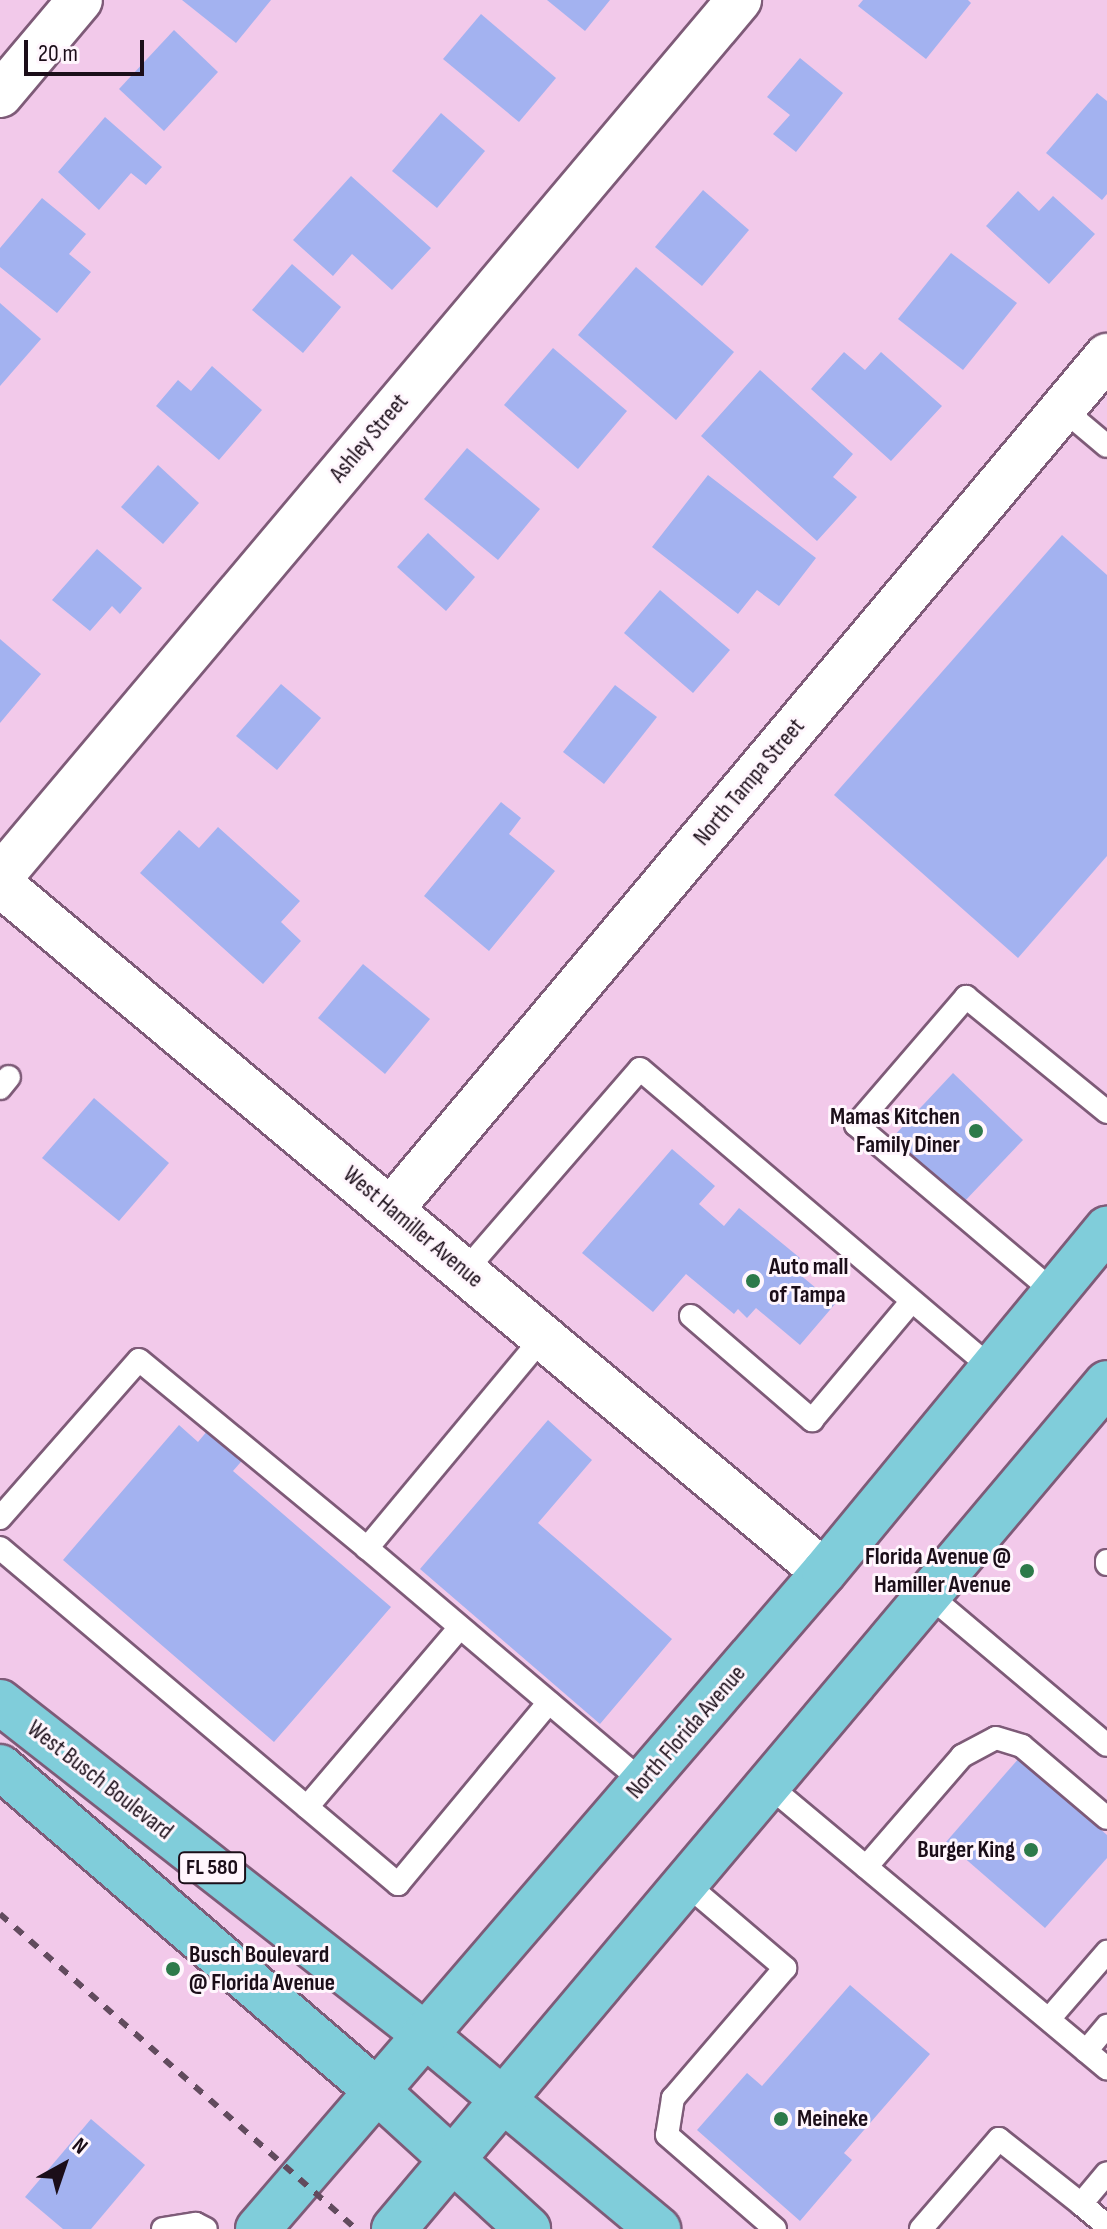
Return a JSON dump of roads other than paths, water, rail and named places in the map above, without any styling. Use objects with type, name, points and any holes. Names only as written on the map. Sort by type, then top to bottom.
[{"type":"main road","name":"North Florida Avenue","points":[[258,2229],[824,1572],[1107,1229]]},
{"type":"main road","points":[[394,2229],[501,2097],[930,1596],[1107,1383]]},
{"type":"main road","name":"West Busch Boulevard","points":[[0,1702],[501,2097]]},
{"type":"main road","name":"FL 580","points":[[0,1767],[376,2090],[450,2161],[528,2229]]},
{"type":"main road","name":"FL 580","points":[[501,2097],[658,2229]]},
{"type":"street","points":[[0,95],[80,0]]},
{"type":"street","name":"Ashley Street","points":[[0,877],[739,0]]},
{"type":"street","name":"North Tampa Street","points":[[391,1209],[1107,356]]},
{"type":"street","name":"West Hamiller Avenue","points":[[0,884],[824,1572]]},
{"type":"lane","points":[[1063,409],[1107,446]]},
{"type":"lane","points":[[1055,1293],[856,1125],[966,997],[1107,1112]]},
{"type":"lane","points":[[465,1271],[640,1069],[992,1369]]},
{"type":"lane","points":[[691,1316],[812,1420],[912,1301]]},
{"type":"lane","points":[[367,1548],[543,1337]]},
{"type":"lane","points":[[0,1518],[139,1360],[643,1782]]},
{"type":"lane","points":[[0,1548],[398,1884],[549,1702]]},
{"type":"lane","points":[[930,1596],[1107,1745]]},
{"type":"lane","points":[[307,1807],[460,1627]]},
{"type":"lane","points":[[866,1867],[962,1756],[996,1738],[1022,1746],[1107,1818]]},
{"type":"lane","points":[[768,1785],[1107,2068]]},
{"type":"lane","points":[[684,1882],[785,1968],[673,2098],[667,2135],[775,2229]]},
{"type":"lane","points":[[1049,2019],[1107,1952]]},
{"type":"lane","points":[[1086,2051],[1107,2026]]},
{"type":"lane","points":[[921,2229],[999,2139],[1107,2226]]},
{"type":"lane","points":[[1081,2204],[1107,2173]]},
{"type":"lane","points":[[163,2229],[196,2224],[206,2229]]},
{"type":"railway","points":[[0,1914],[356,2229]]},
{"type":"place","name":"Mamas Kitchen Family Diner","points":[[976,1131]]},
{"type":"place","name":"Auto mall of Tampa","points":[[753,1281]]},
{"type":"place","name":"Florida Avenue @ Hamiller Avenue","points":[[1027,1571]]},
{"type":"place","name":"Burger King","points":[[1031,1850]]},
{"type":"place","name":"Busch Boulevard @ Florida Avenue","points":[[173,1969]]},
{"type":"place","name":"Meineke","points":[[781,2119]]}]
